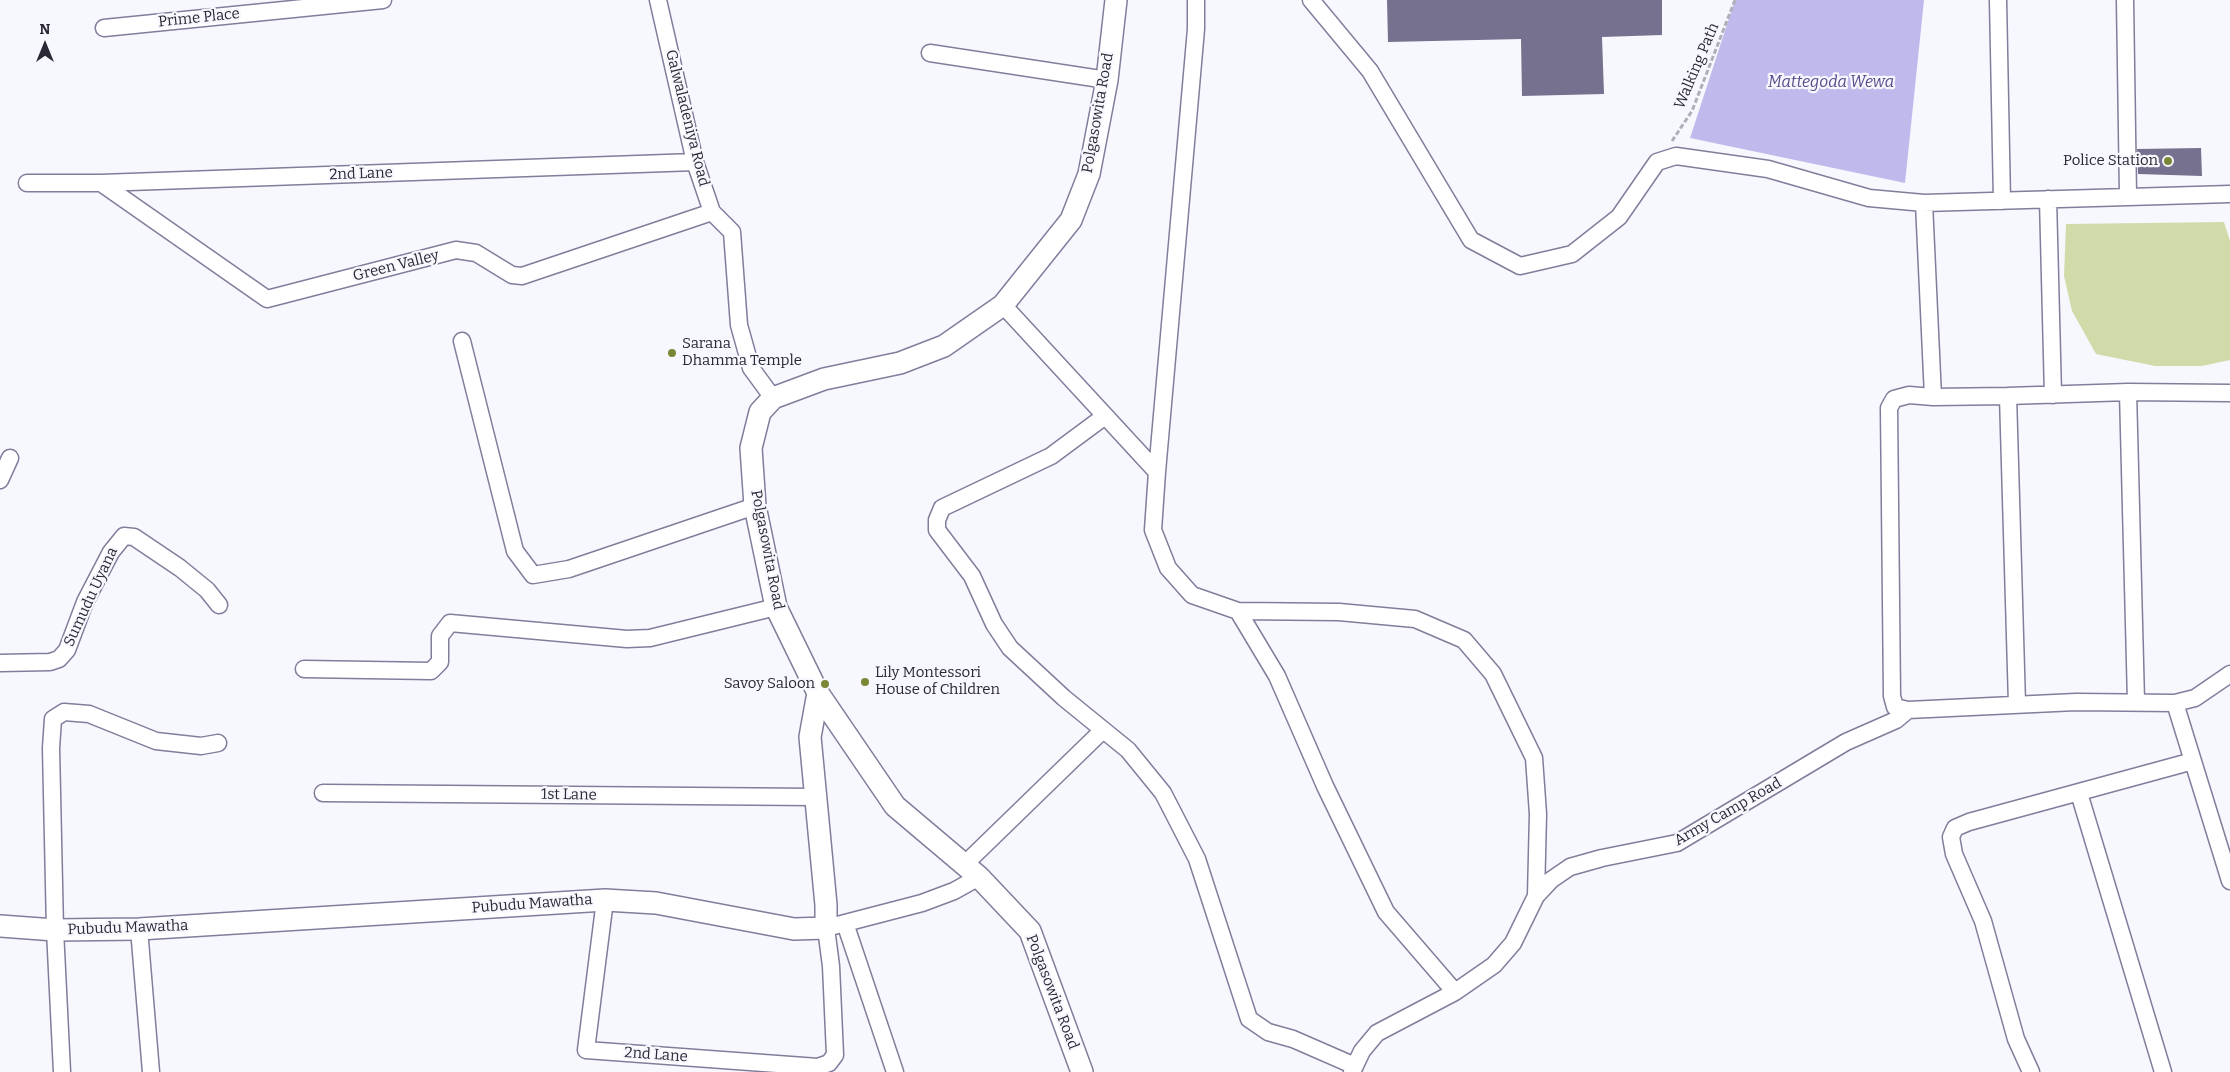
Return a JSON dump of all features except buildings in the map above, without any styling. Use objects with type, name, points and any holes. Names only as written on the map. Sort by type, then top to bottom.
[{"type":"street","name":"Prime Place","points":[[104,28],[383,0]]},
{"type":"street","name":"Galwaladeniya Road","points":[[658,0],[695,162],[712,212],[732,232],[738,326],[751,368],[773,398]]},
{"type":"street","name":"Polgasowita Road","points":[[1082,1072],[1030,930],[971,871],[895,806],[818,693],[776,607],[755,506],[751,448],[760,412],[773,398],[824,378],[900,363],[944,346],[1003,305],[1071,220],[1089,174],[1107,80],[1116,0]]},
{"type":"street","points":[[1196,0],[1196,29],[1156,472],[1153,530],[1168,568],[1192,595],[1238,611],[1339,612],[1415,619],[1464,640],[1492,674],[1534,758],[1538,814],[1536,896]]},
{"type":"street","points":[[1311,0],[1370,71],[1471,240],[1520,266],[1572,254],[1619,218],[1657,162],[1676,156],[1768,169],[1869,198],[1924,202],[2128,195],[2230,194]]},
{"type":"street","points":[[1998,0],[2002,200]]},
{"type":"street","points":[[2125,0],[2128,195]]},
{"type":"street","points":[[930,53],[1107,80]]},
{"type":"street","name":"2nd Lane","points":[[27,183],[101,183],[695,162]]},
{"type":"street","name":"Green Valley","points":[[101,183],[267,299],[456,250],[476,253],[512,275],[522,276],[712,212]]},
{"type":"street","points":[[2048,198],[2054,395]]},
{"type":"street","points":[[1924,202],[1933,397]]},
{"type":"street","points":[[1003,305],[1156,472]]},
{"type":"street","points":[[462,341],[514,551],[533,574],[569,568],[755,506]]},
{"type":"street","points":[[2128,392],[2136,701]]},
{"type":"street","points":[[2230,393],[2128,392],[1933,397],[1909,395],[1894,399],[1889,408],[1892,696],[1895,707],[1908,710],[2016,704],[2136,701],[2175,703],[2195,698],[2230,674]]},
{"type":"street","points":[[2008,396],[2016,704]]},
{"type":"street","points":[[1105,416],[1051,456],[942,508],[937,520],[937,530],[972,576],[991,618],[1010,648],[1128,750],[1163,793],[1197,859],[1249,1019],[1268,1032],[1293,1040],[1354,1069]]},
{"type":"street","points":[[0,480],[10,458]]},
{"type":"street","name":"Sumudu Uyana","points":[[0,663],[50,662],[59,659],[67,650],[85,602],[112,552],[124,536],[134,537],[180,568],[207,590],[219,605]]},
{"type":"street","points":[[304,669],[431,671],[440,662],[440,636],[450,623],[634,639],[650,638],[776,607]]},
{"type":"street","points":[[1238,611],[1277,676],[1325,786],[1386,912],[1455,992]]},
{"type":"street","points":[[818,693],[810,737],[826,905],[895,1072]]},
{"type":"street","points":[[2175,703],[2230,881]]},
{"type":"street","name":"Army Camp Road","points":[[1354,1069],[1362,1052],[1376,1033],[1455,992],[1494,965],[1513,943],[1536,896],[1551,880],[1570,867],[1602,858],[1677,843],[1846,742],[1896,720],[1908,710]]},
{"type":"street","points":[[62,1072],[55,930],[51,748],[53,719],[64,712],[88,714],[156,741],[200,746],[218,743]]},
{"type":"street","points":[[836,926],[922,903],[954,891],[1103,730]]},
{"type":"street","points":[[2032,1072],[2016,1040],[1983,921],[1954,854],[1952,837],[1955,828],[1969,822],[2193,761]]},
{"type":"street","name":"1st Lane","points":[[323,793],[815,797]]},
{"type":"street","points":[[2079,793],[2163,1072]]},
{"type":"street","name":"2nd Lane","points":[[605,900],[586,1050],[818,1067],[829,1063],[834,1055],[831,966],[836,926]]},
{"type":"street","name":"Pubudu Mawatha","points":[[0,926],[55,930],[139,929],[605,900],[656,903],[794,929],[836,926]]},
{"type":"street","points":[[139,929],[151,1072]]},
{"type":"path","name":"Walking Path","points":[[1657,162],[1692,111],[1735,0]]},
{"type":"green space","points":[[2224,222],[2230,241],[2230,360],[2202,366],[2155,366],[2096,354],[2072,311],[2064,276],[2066,224]]},
{"type":"water","name":"Mattegoda Wewa","points":[[1735,0],[1924,0],[1905,183],[1690,138]]},
{"type":"place","name":"Police Station","points":[[2168,161]]},
{"type":"place","name":"Sarana Dhamma Temple","points":[[672,353]]},
{"type":"place","name":"Lily Montessori House of Children","points":[[865,682]]},
{"type":"place","name":"Savoy Saloon","points":[[825,684]]}]
